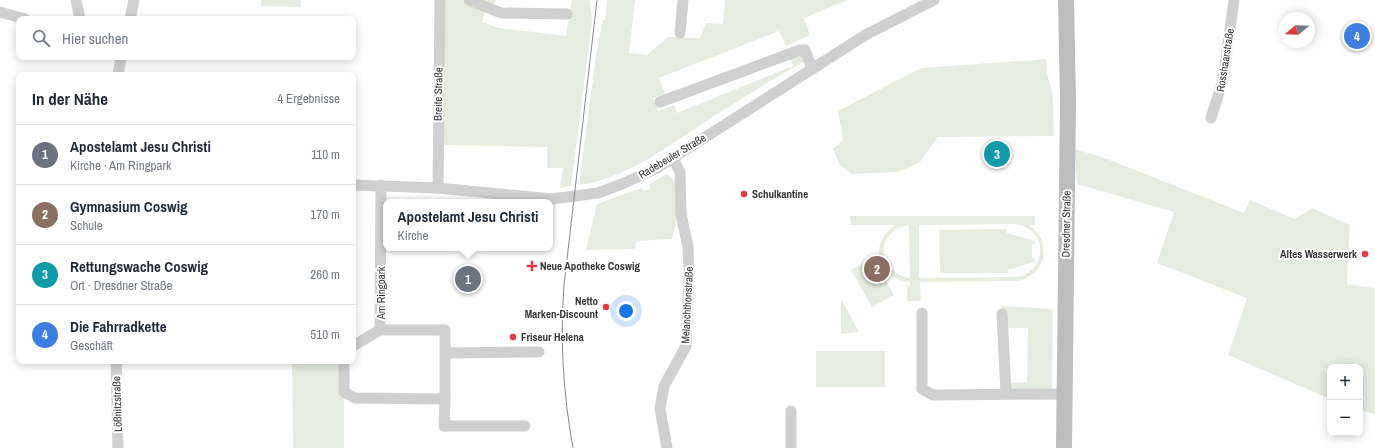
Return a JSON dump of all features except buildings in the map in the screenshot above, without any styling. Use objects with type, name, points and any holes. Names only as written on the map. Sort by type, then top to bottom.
[{"type":"main road","name":"Dresdner Straße","points":[[1064,448],[1068,100],[1066,0]]},
{"type":"street","points":[[76,0],[79,16]]},
{"type":"street","points":[[131,16],[134,0]]},
{"type":"street","name":"Breite Straße","points":[[438,188],[440,0]]},
{"type":"street","points":[[469,0],[501,13],[567,14]]},
{"type":"street","points":[[680,33],[684,0]]},
{"type":"street","name":"Radebeuler Straße","points":[[356,185],[438,188],[552,199],[586,195],[622,184],[673,158],[867,34],[934,0]]},
{"type":"street","name":"Rosshaarstraße","points":[[1211,118],[1223,80],[1234,0]]},
{"type":"street","points":[[0,12],[16,16]]},
{"type":"street","points":[[660,102],[800,50],[805,50],[812,69]]},
{"type":"street","points":[[118,72],[120,60]]},
{"type":"street","name":"Melanchthonstraße","points":[[667,448],[660,409],[664,386],[686,346],[689,273],[688,247],[681,214],[680,172],[673,158]]},
{"type":"street","name":"Am Ringpark","points":[[380,330],[381,185]]},
{"type":"street","points":[[922,313],[922,389],[933,394],[1065,394]]},
{"type":"street","points":[[1002,314],[1006,393]]},
{"type":"street","name":"Am Ringpark","points":[[356,344],[380,330],[445,330],[446,353],[444,426],[526,426]]},
{"type":"street","points":[[446,353],[539,352]]},
{"type":"street","name":"Lößnitzstraße","points":[[116,364],[118,448]]},
{"type":"street","points":[[344,364],[344,392],[355,398],[445,399]]},
{"type":"street","points":[[791,411],[791,448]]},
{"type":"shaded area","points":[[261,0],[301,0],[301,7],[261,6]]},
{"type":"shaded area","points":[[445,0],[496,0],[492,7],[487,5],[482,22],[499,28],[566,36],[572,0],[590,0],[592,21],[571,186],[560,188],[563,168],[547,168],[547,147],[441,145]]},
{"type":"shaded area","points":[[607,0],[635,0],[629,53],[647,55],[668,37],[700,38],[706,23],[723,24],[725,0],[848,0],[804,18],[810,35],[786,46],[779,31],[659,78],[665,94],[653,98],[658,111],[674,105],[677,113],[793,66],[790,58],[803,54],[806,61],[714,116],[650,158],[616,175],[579,185],[596,55],[603,20],[605,20]]},
{"type":"shaded area","points":[[1046,59],[1047,73],[1053,97],[1054,136],[938,137],[920,162],[898,172],[852,174],[840,165],[833,149],[843,140],[838,111],[921,68]]},
{"type":"shaded area","points":[[1075,149],[1102,157],[1244,213],[1250,200],[1295,219],[1312,208],[1350,225],[1347,284],[1375,288],[1375,414],[1363,411],[1363,364],[1327,364],[1327,398],[1228,355],[1247,298],[1157,263],[1174,212],[1077,184]]},
{"type":"shaded area","points":[[667,174],[676,183],[676,221],[672,239],[636,241],[635,249],[586,250],[597,204],[641,188],[644,191],[650,189],[649,184]]},
{"type":"shaded area","points":[[850,216],[1035,216],[1035,225],[1029,225],[1042,239],[1044,254],[1042,262],[1036,272],[1025,279],[1019,281],[920,282],[921,301],[907,301],[907,286],[910,286],[910,282],[896,278],[885,270],[879,257],[882,239],[895,225],[851,225]],"holes":[[[1017,224],[1027,228],[1034,234],[1039,242],[1039,259],[1028,273],[1018,277],[919,278],[919,225]],[[909,225],[910,278],[898,274],[890,268],[885,260],[884,251],[885,243],[890,235],[898,229]]]},
{"type":"shaded area","points":[[1007,229],[1007,233],[1035,241],[1034,244],[1032,244],[1032,258],[1035,259],[1034,262],[1008,270],[1008,273],[940,273],[939,230]]},
{"type":"shaded area","points":[[873,257],[894,295],[872,307],[851,270]]},
{"type":"shaded area","points":[[841,299],[859,332],[841,334]]},
{"type":"shaded area","points":[[1002,306],[1053,309],[1052,394],[1006,393],[1005,383],[1027,382],[1028,328],[1003,328]]},
{"type":"shaded area","points":[[816,351],[885,351],[885,387],[816,387]]},
{"type":"shaded area","points":[[292,364],[344,364],[344,448],[293,448]]},
{"type":"tram line","points":[[573,448],[563,366],[562,326],[564,285],[597,0]]},
{"type":"place","name":"Die Fahrradkette","points":[[1357,36]]},
{"type":"place","name":"Rettungswache Coswig","points":[[997,154]]},
{"type":"place","name":"Schulkantine","points":[[744,194]]},
{"type":"place","name":"Altes Wasserwerk","points":[[1365,254]]},
{"type":"place","name":"Neue Apotheke Coswig","points":[[532,266]]},
{"type":"place","name":"Gymnasium Coswig","points":[[877,269]]},
{"type":"place","name":"Apostelamt Jesu Christi","points":[[468,279]]},
{"type":"place","name":"Netto Marken-Discount","points":[[606,307]]},
{"type":"place","name":"Friseur Helena","points":[[513,337]]}]
